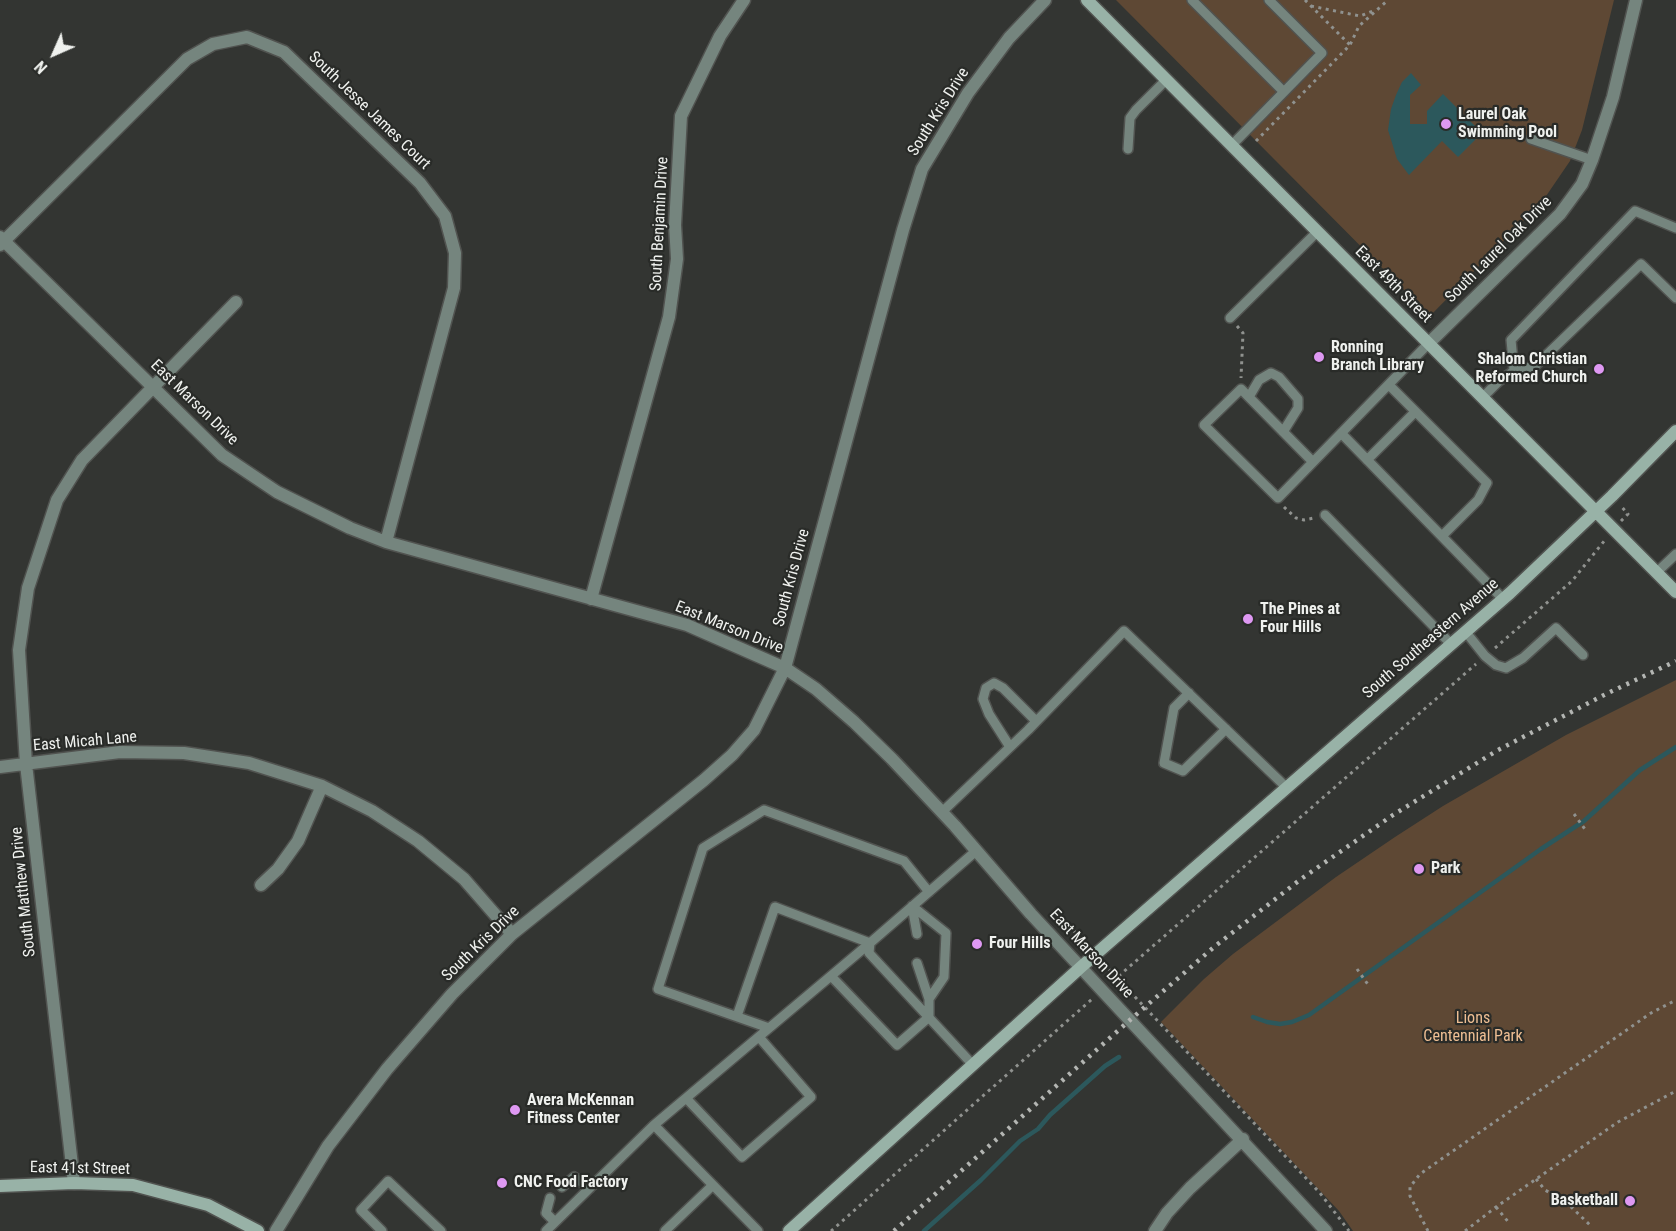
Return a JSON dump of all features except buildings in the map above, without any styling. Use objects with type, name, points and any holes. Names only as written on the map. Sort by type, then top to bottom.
[{"type":"main road","name":"East 49th Street","points":[[1087,0],[1676,592]]},
{"type":"main road","name":"South Southeastern Avenue","points":[[789,1231],[1081,967],[1503,599],[1596,512],[1676,431]]},
{"type":"main road","name":"East 41st Street","points":[[0,1186],[74,1183],[132,1185],[208,1205],[258,1231]]},
{"type":"street","name":"South Benjamin Drive","points":[[591,599],[671,308],[677,259],[675,225],[681,116],[720,36],[744,0]]},
{"type":"street","name":"South Kris Drive","points":[[276,1231],[328,1146],[387,1068],[452,994],[512,934],[704,780],[732,755],[754,730],[785,668],[903,230],[922,169],[968,93],[1009,38],[1045,0]]},
{"type":"street","name":"South Laurel Oak Drive","points":[[1428,344],[1560,214],[1582,184],[1613,97],[1636,0]]},
{"type":"street","name":"South Jesse James Court","points":[[1,241],[186,59],[213,44],[247,37],[284,52],[420,183],[445,216],[455,253],[454,288],[386,542]]},
{"type":"street","name":"East Marson Drive","points":[[1,241],[222,456],[277,492],[350,528],[386,542],[687,625],[785,668],[816,689],[854,722],[942,813],[1031,914],[1243,1139],[1326,1231]]},
{"type":"street","name":"South Matthew Drive","points":[[74,1183],[26,764],[19,650],[28,588],[57,500],[82,460],[236,302]]},
{"type":"street","name":"East Micah Lane","points":[[0,767],[120,752],[184,753],[249,763],[322,786],[372,811],[418,841],[464,879],[512,934]]},
{"type":"street","points":[[261,885],[278,869],[298,841],[322,786]]},
{"type":"street","points":[[1155,1231],[1167,1213],[1190,1188],[1243,1139]]},
{"type":"lane","points":[[1192,0],[1284,92]]},
{"type":"lane","points":[[1231,146],[1322,53],[1269,0]]},
{"type":"lane","points":[[1128,149],[1130,118],[1166,80]]},
{"type":"lane","points":[[1531,139],[1592,160]]},
{"type":"lane","points":[[1514,371],[1511,340],[1635,212],[1676,228]]},
{"type":"lane","points":[[1230,318],[1317,232]]},
{"type":"lane","points":[[1482,398],[1499,381],[1514,371],[1535,366],[1641,264],[1676,298]]},
{"type":"lane","points":[[1313,462],[1241,388],[1204,425],[1278,498],[1428,344]]},
{"type":"lane","points":[[1249,397],[1259,380],[1271,373],[1279,377],[1298,399],[1298,408],[1283,432]]},
{"type":"lane","points":[[1389,385],[1487,483],[1478,500],[1442,536]]},
{"type":"lane","points":[[1367,460],[1415,412]]},
{"type":"lane","points":[[1341,434],[1503,599]]},
{"type":"lane","points":[[1325,515],[1451,644]]},
{"type":"lane","points":[[1656,573],[1676,554]]},
{"type":"lane","points":[[1466,631],[1485,656],[1496,665],[1506,668],[1523,658],[1556,628],[1583,655]]},
{"type":"lane","points":[[942,813],[1124,631],[1287,788]]},
{"type":"lane","points":[[1010,747],[988,714],[983,699],[986,688],[994,683],[1003,688],[1036,721]]},
{"type":"lane","points":[[1189,693],[1174,708],[1164,763],[1183,771],[1226,729]]},
{"type":"lane","points":[[769,1028],[658,989],[703,848],[764,810],[904,861],[929,892]]},
{"type":"lane","points":[[546,1231],[654,1125],[976,851]]},
{"type":"lane","points":[[912,906],[917,934]]},
{"type":"lane","points":[[912,906],[946,933],[945,977],[929,999]]},
{"type":"lane","points":[[737,1016],[775,907],[870,943]]},
{"type":"lane","points":[[870,943],[869,953],[973,1065]]},
{"type":"lane","points":[[831,976],[897,1045],[929,1017],[929,999],[917,963]]},
{"type":"lane","points":[[686,1098],[742,1157],[811,1097],[759,1037]]},
{"type":"lane","points":[[654,1125],[758,1231]]},
{"type":"lane","points":[[562,1187],[574,1177],[590,1188]]},
{"type":"lane","points":[[382,1231],[361,1210],[388,1181],[441,1231]]},
{"type":"lane","points":[[665,1231],[713,1185]]},
{"type":"lane","points":[[550,1198],[546,1213],[555,1221]]},
{"type":"path","points":[[1305,0],[1350,45]]},
{"type":"path","points":[[1311,6],[1360,16],[1377,10]]},
{"type":"path","points":[[1230,318],[1243,333],[1241,388]]},
{"type":"path","points":[[1282,493],[1284,507],[1296,518],[1304,520],[1325,515]]},
{"type":"path","points":[[831,1231],[1102,990],[1572,581],[1613,529],[1628,514],[1612,496]]},
{"type":"path","points":[[1574,814],[1587,832]]},
{"type":"path","points":[[1074,932],[1320,1193],[1349,1231]]},
{"type":"path","points":[[1358,969],[1369,986]]},
{"type":"path","points":[[1428,1231],[1410,1196],[1410,1187],[1420,1174],[1651,1012],[1676,1000]]},
{"type":"path","points":[[1466,1231],[1496,1207],[1618,1122],[1676,1091]]},
{"type":"path","points":[[1536,1179],[1545,1190],[1566,1202],[1591,1226]]},
{"type":"path","points":[[1496,1207],[1510,1224]]},
{"type":"green space","points":[[1116,0],[1614,0],[1582,130],[1570,161],[1542,202],[1430,316]]},
{"type":"green space","name":"Lions Centennial Park","points":[[1676,680],[1676,1231],[1353,1231],[1339,1211],[1161,1022],[1233,954],[1336,877],[1395,837],[1443,806],[1566,735]]},
{"type":"water","name":"Laurel Oak Swimming Pool","points":[[1411,73],[1421,85],[1410,95],[1410,124],[1427,124],[1427,111],[1443,94],[1482,133],[1458,157],[1442,141],[1409,175],[1397,159],[1388,130],[1396,95],[1402,82]]},
{"type":"waterway","points":[[1253,1017],[1280,1024],[1309,1015],[1541,849],[1584,821],[1640,770],[1676,747]]},
{"type":"waterway","points":[[924,1231],[1020,1141],[1038,1129],[1050,1115],[1105,1066],[1119,1057]]},
{"type":"railway","points":[[894,1231],[1214,947],[1301,879],[1393,815],[1498,750],[1676,661]]},
{"type":"place","name":"Laurel Oak Swimming Pool","points":[[1446,124]]},
{"type":"place","name":"Ronning Branch Library","points":[[1319,357]]},
{"type":"place","name":"Shalom Christian Reformed Church","points":[[1599,369]]},
{"type":"place","name":"The Pines at Four Hills","points":[[1248,619]]},
{"type":"place","name":"Park","points":[[1419,869]]},
{"type":"place","name":"Four Hills","points":[[977,944]]},
{"type":"place","name":"Avera McKennan Fitness Center","points":[[515,1110]]},
{"type":"place","name":"CNC Food Factory","points":[[502,1183]]},
{"type":"place","name":"Basketball","points":[[1630,1201]]}]
